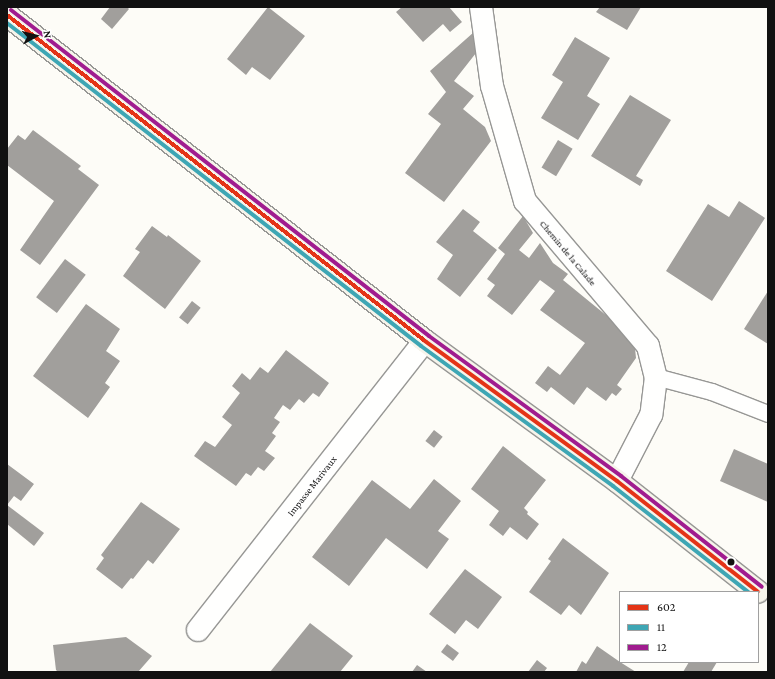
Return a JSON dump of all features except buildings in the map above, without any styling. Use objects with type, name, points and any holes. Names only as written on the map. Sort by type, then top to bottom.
[{"type":"main road","points":[[7,15],[425,341],[617,481],[757,591]]},
{"type":"main road","points":[[759,593],[768,600]]},
{"type":"street","name":"Chemin de la Calade","points":[[481,7],[492,86],[525,201],[648,346],[656,377],[652,414],[617,481]]},
{"type":"street","name":"Impasse Marivaux","points":[[198,630],[425,341]]},
{"type":"lane","points":[[656,377],[712,392],[768,414]]},
{"type":"transit line","name":"12","points":[[11,10],[429,336],[621,476],[762,587]]},
{"type":"transit line","name":"602","points":[[7,15],[425,341],[617,481],[757,591]]},
{"type":"transit line","name":"11","points":[[7,23],[421,346],[613,486],[747,591]]}]
